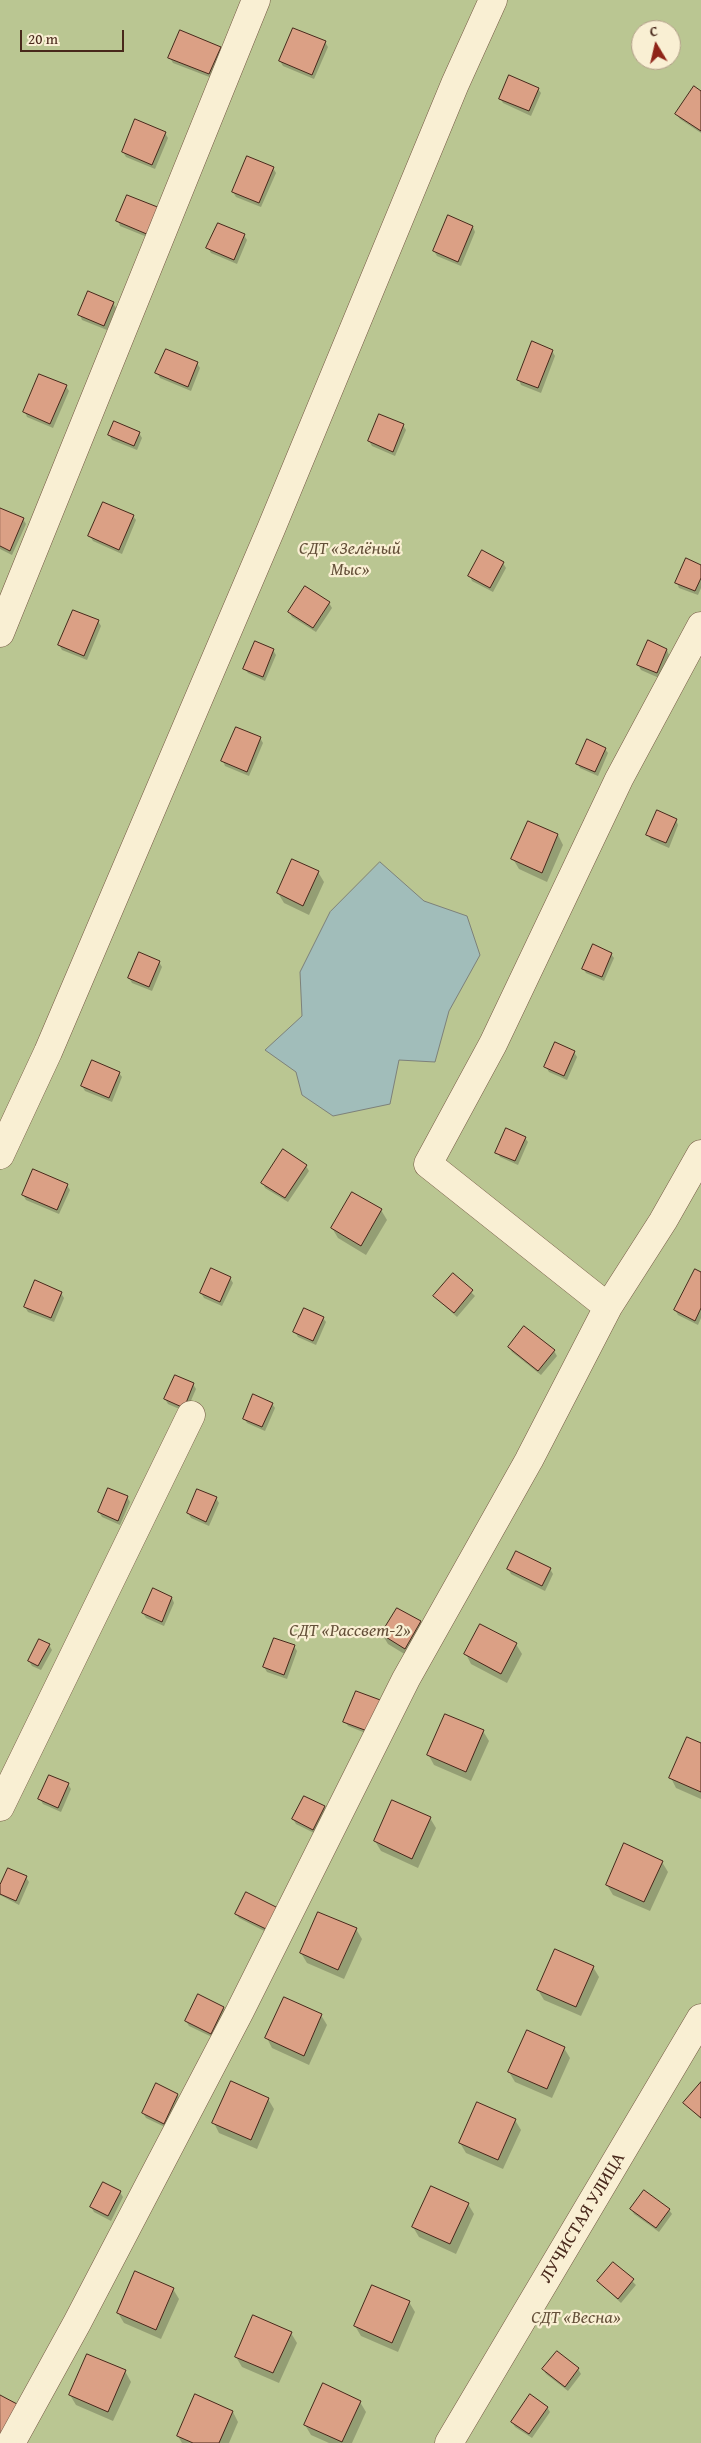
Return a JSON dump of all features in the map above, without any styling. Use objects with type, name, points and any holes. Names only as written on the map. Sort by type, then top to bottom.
[{"type":"lane","points":[[0,633],[256,0]]},
{"type":"lane","points":[[0,1156],[48,1052],[271,529],[455,84],[493,0]]},
{"type":"lane","points":[[608,1307],[428,1164],[493,1044],[619,780],[701,626]]},
{"type":"lane","points":[[11,2443],[78,2322],[240,2011],[406,1679],[528,1460],[608,1307],[663,1221],[701,1154]]},
{"type":"lane","points":[[0,1807],[191,1415]]},
{"type":"lane","name":"ЛУЧИСТАЯ УЛИЦА","points":[[449,2443],[701,2018]]},
{"type":"green space","points":[[0,0],[701,0],[701,2443],[0,2443]]},
{"type":"water","points":[[380,862],[424,901],[467,916],[480,955],[449,1011],[435,1062],[399,1060],[390,1104],[333,1116],[302,1095],[296,1072],[265,1050],[302,1016],[300,972],[330,912]]},
{"type":"building","points":[[293,28],[326,41],[312,75],[279,61]]},
{"type":"building","points":[[180,30],[221,47],[209,74],[168,58]]},
{"type":"building","points":[[509,75],[539,88],[529,111],[499,99]]},
{"type":"building","points":[[694,86],[701,91],[701,131],[675,114]]},
{"type":"building","points":[[135,119],[166,132],[152,165],[122,152]]},
{"type":"building","points":[[247,156],[274,167],[259,203],[232,192]]},
{"type":"building","points":[[127,195],[160,208],[149,235],[116,221]]},
{"type":"building","points":[[448,215],[473,226],[458,262],[433,251]]},
{"type":"building","points":[[218,223],[245,234],[234,260],[206,248]]},
{"type":"building","points":[[88,291],[114,302],[104,326],[78,315]]},
{"type":"building","points":[[532,341],[553,350],[538,388],[517,380]]},
{"type":"building","points":[[166,349],[198,362],[188,387],[155,373]]},
{"type":"building","points":[[39,374],[67,385],[50,424],[23,412]]},
{"type":"building","points":[[379,414],[404,424],[393,452],[368,441]]},
{"type":"building","points":[[114,421],[140,432],[134,446],[108,435]]},
{"type":"building","points":[[103,502],[134,515],[119,550],[88,536]]},
{"type":"building","points":[[0,508],[24,518],[10,551],[0,546]]},
{"type":"building","points":[[482,550],[504,562],[490,588],[468,576]]},
{"type":"building","points":[[686,558],[701,565],[701,578],[695,591],[675,583]]},
{"type":"building","points":[[305,586],[330,602],[313,628],[288,612]]},
{"type":"building","points":[[73,610],[99,620],[84,656],[58,645]]},
{"type":"building","points":[[648,640],[667,649],[657,673],[637,665]]},
{"type":"building","points":[[255,641],[274,649],[263,677],[243,669]]},
{"type":"building","points":[[236,727],[261,737],[247,772],[221,761]]},
{"type":"building","points":[[587,739],[606,748],[595,772],[576,764]]},
{"type":"building","points":[[657,810],[677,819],[666,843],[646,835]]},
{"type":"building","points":[[528,821],[558,834],[542,873],[511,859]]},
{"type":"building","points":[[292,859],[319,871],[303,906],[277,893]]},
{"type":"building","points":[[593,944],[612,953],[602,977],[582,969]]},
{"type":"building","points":[[139,952],[160,961],[149,987],[128,978]]},
{"type":"building","points":[[555,1042],[575,1051],[564,1076],[544,1067]]},
{"type":"building","points":[[92,1060],[120,1072],[109,1098],[81,1086]]},
{"type":"building","points":[[506,1128],[526,1137],[515,1161],[495,1153]]},
{"type":"building","points":[[283,1149],[307,1165],[285,1198],[261,1183]]},
{"type":"building","points":[[33,1169],[68,1184],[57,1210],[22,1195]]},
{"type":"building","points":[[352,1192],[382,1209],[361,1246],[331,1228]]},
{"type":"building","points":[[211,1268],[231,1277],[220,1302],[200,1293]]},
{"type":"building","points":[[695,1269],[701,1272],[701,1308],[695,1321],[674,1310]]},
{"type":"building","points":[[453,1273],[473,1290],[454,1313],[433,1296]]},
{"type":"building","points":[[35,1280],[62,1292],[51,1318],[24,1307]]},
{"type":"building","points":[[304,1308],[324,1317],[313,1341],[293,1332]]},
{"type":"building","points":[[524,1326],[555,1350],[538,1371],[508,1347]]},
{"type":"building","points":[[175,1375],[194,1383],[184,1408],[164,1399]]},
{"type":"building","points":[[253,1394],[273,1403],[262,1427],[243,1419]]},
{"type":"building","points":[[108,1488],[128,1496],[118,1521],[98,1512]]},
{"type":"building","points":[[197,1489],[217,1497],[206,1522],[187,1513]]},
{"type":"building","points":[[516,1551],[551,1568],[542,1586],[507,1569]]},
{"type":"building","points":[[153,1588],[172,1597],[162,1622],[142,1613]]},
{"type":"building","points":[[397,1608],[421,1621],[405,1649],[381,1634]]},
{"type":"building","points":[[480,1624],[517,1643],[501,1674],[464,1654]]},
{"type":"building","points":[[274,1638],[295,1645],[284,1675],[263,1667]]},
{"type":"building","points":[[39,1639],[50,1644],[38,1666],[28,1661]]},
{"type":"building","points":[[356,1691],[383,1701],[370,1732],[343,1722]]},
{"type":"building","points":[[445,1714],[484,1730],[466,1772],[427,1755]]},
{"type":"building","points":[[687,1737],[701,1743],[701,1792],[669,1778]]},
{"type":"building","points":[[49,1775],[69,1783],[58,1808],[38,1799]]},
{"type":"building","points":[[304,1796],[325,1806],[313,1830],[292,1819]]},
{"type":"building","points":[[392,1800],[431,1817],[412,1859],[374,1841]]},
{"type":"building","points":[[624,1843],[663,1861],[644,1902],[606,1885]]},
{"type":"building","points":[[8,1868],[27,1876],[16,1901],[0,1894],[0,1885]]},
{"type":"building","points":[[246,1892],[278,1908],[268,1930],[235,1914]]},
{"type":"building","points":[[318,1912],[357,1928],[338,1970],[300,1953]]},
{"type":"building","points":[[555,1949],[594,1966],[576,2007],[537,1990]]},
{"type":"building","points":[[198,1994],[224,2007],[211,2034],[185,2021]]},
{"type":"building","points":[[284,1997],[322,2014],[304,2056],[265,2038]]},
{"type":"building","points":[[527,2030],[565,2047],[547,2089],[508,2072]]},
{"type":"building","points":[[231,2081],[269,2098],[251,2140],[212,2123]]},
{"type":"building","points":[[701,2082],[701,2118],[683,2103]]},
{"type":"building","points":[[156,2083],[178,2094],[164,2124],[142,2113]]},
{"type":"building","points":[[477,2102],[516,2119],[498,2160],[459,2143]]},
{"type":"building","points":[[103,2182],[121,2191],[108,2216],[90,2207]]},
{"type":"building","points":[[431,2186],[469,2203],[450,2244],[412,2227]]},
{"type":"building","points":[[644,2190],[670,2209],[656,2228],[630,2209]]},
{"type":"building","points":[[613,2262],[634,2279],[618,2299],[597,2281]]},
{"type":"building","points":[[135,2271],[174,2288],[156,2330],[117,2313]]},
{"type":"building","points":[[372,2285],[410,2301],[392,2343],[354,2326]]},
{"type":"building","points":[[253,2315],[292,2332],[273,2373],[235,2357]]},
{"type":"building","points":[[557,2351],[579,2368],[565,2387],[542,2369]]},
{"type":"building","points":[[87,2354],[126,2370],[108,2412],[69,2395]]},
{"type":"building","points":[[323,2383],[361,2401],[342,2442],[304,2425]]},
{"type":"building","points":[[195,2394],[233,2411],[219,2443],[193,2443],[177,2436]]},
{"type":"building","points":[[530,2394],[548,2407],[529,2434],[511,2422]]},
{"type":"building","points":[[0,2395],[17,2404],[0,2436]]},
{"type":"park label","name":"СДТ «Зелёный Мыс»","points":[[350,559]]},
{"type":"park label","name":"СДТ «Рассвет-2»","points":[[350,1631]]},
{"type":"park label","name":"СДТ «Весна»","points":[[576,2318]]}]
